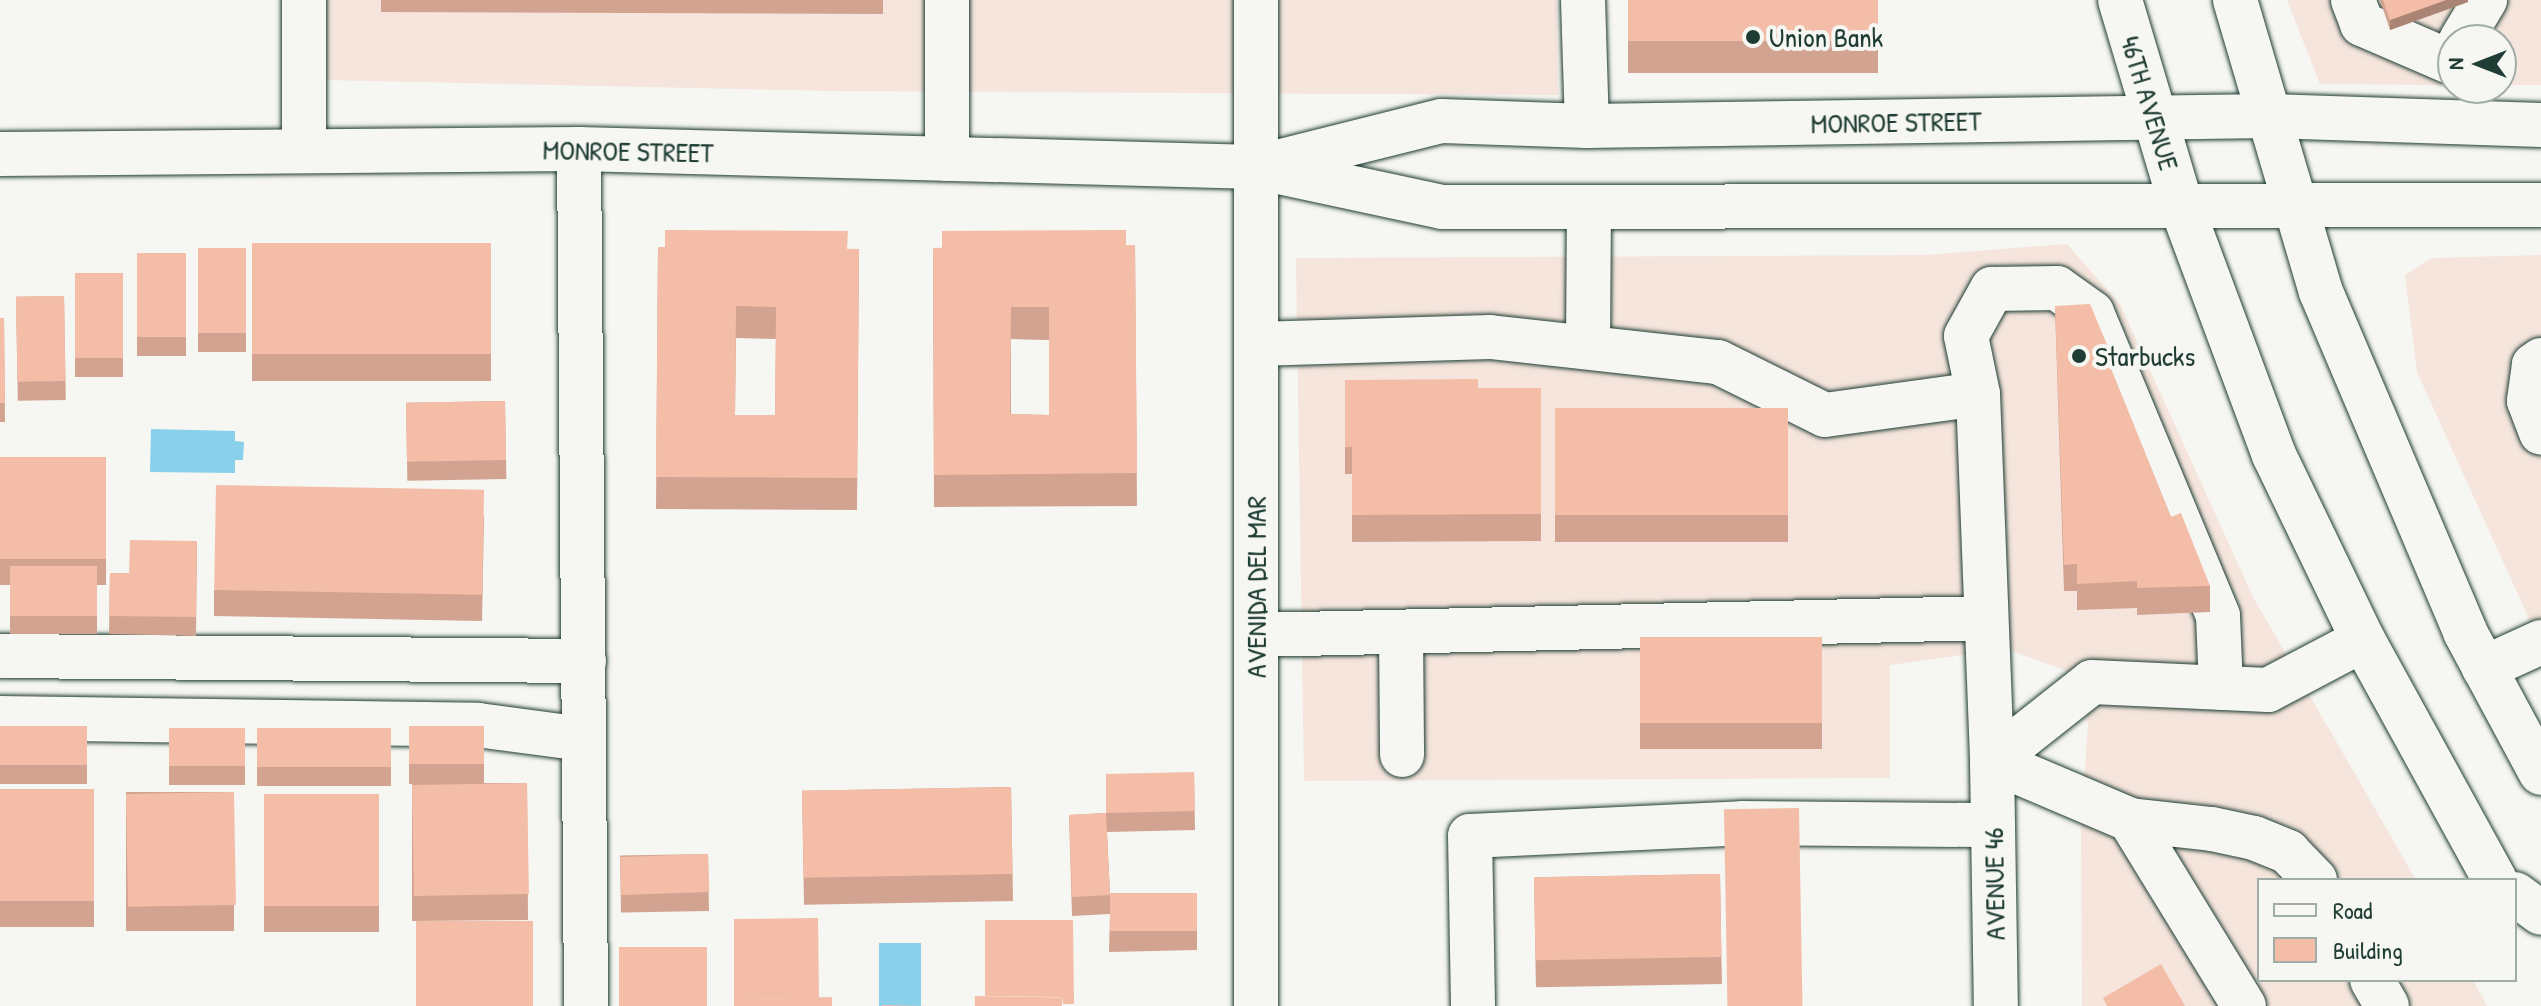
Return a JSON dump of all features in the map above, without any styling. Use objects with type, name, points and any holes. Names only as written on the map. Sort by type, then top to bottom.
[{"type":"main road","points":[[304,0],[304,151]]},
{"type":"main road","points":[[947,0],[947,159]]},
{"type":"main road","name":"AVENIDA DEL MAR","points":[[1256,0],[1256,1006]]},
{"type":"main road","points":[[1583,0],[1587,126]]},
{"type":"main road","name":"46TH AVENUE","points":[[2120,0],[2181,205],[2274,455],[2363,640],[2494,878]]},
{"type":"main road","points":[[2471,24],[2485,0]]},
{"type":"main road","points":[[2240,1],[2321,292],[2465,632],[2541,773]]},
{"type":"main road","points":[[2367,13],[2437,44]]},
{"type":"main road","points":[[2454,104],[2454,122]]},
{"type":"main road","name":"MONROE STREET","points":[[1256,167],[1442,121],[1587,126],[2270,116],[2541,125]]},
{"type":"main road","points":[[579,149],[586,1006]]},
{"type":"main road","name":"MONROE STREET","points":[[0,154],[579,149],[1256,167],[1442,207],[2541,205]]},
{"type":"main road","points":[[1588,347],[1589,207]]},
{"type":"main road","name":"AVENUE 46","points":[[1996,1006],[1992,761],[1978,394],[1966,336],[1992,289],[2057,288],[2092,313],[2218,616],[2221,688]]},
{"type":"main road","points":[[1256,344],[1490,337],[1718,362],[1825,415],[1978,394]]},
{"type":"main road","points":[[2541,360],[2534,365],[2529,401],[2541,433]]},
{"type":"main road","points":[[1256,635],[1986,618]]},
{"type":"main road","points":[[1401,632],[1402,755]]},
{"type":"main road","points":[[2313,878],[2288,852],[2254,838],[2212,829],[2130,820],[1992,761],[2092,682],[2268,690],[2363,640]]},
{"type":"main road","points":[[2484,668],[2541,642]]},
{"type":"main road","points":[[0,656],[584,661]]},
{"type":"main road","points":[[0,718],[478,725],[583,739]]},
{"type":"main road","points":[[2130,820],[2244,1006]]},
{"type":"main road","points":[[1473,1006],[1470,836],[1742,823],[1993,825]]},
{"type":"main road","points":[[2517,895],[2541,913]]},
{"type":"main road","points":[[2373,982],[2387,1006]]},
{"type":"shaded area","points":[[324,0],[1557,0],[1558,95],[835,91],[325,80]]},
{"type":"shaded area","points":[[2287,0],[2541,0],[2541,85],[2517,85],[2517,24],[2437,24],[2437,85],[2320,84]]},
{"type":"shaded area","points":[[2067,244],[2120,304],[2253,597],[2415,878],[2257,878],[2257,982],[2474,982],[2487,1006],[2082,1006],[2081,831],[2088,723],[2070,672],[2006,649],[1890,665],[1890,778],[1304,781],[1296,258],[1926,255]]},
{"type":"shaded area","points":[[2541,255],[2541,645],[2417,372],[2405,275],[2432,258]]},
{"type":"water","points":[[151,429],[235,431],[235,441],[244,442],[243,460],[235,460],[235,473],[150,472]]},
{"type":"water","points":[[879,943],[921,943],[921,1006],[879,1006]]},
{"type":"building","points":[[1628,0],[1878,0],[1878,41],[1628,41]]},
{"type":"building","points":[[2383,0],[2446,0],[2390,20]]},
{"type":"building","points":[[665,230],[848,231],[847,249],[859,249],[857,478],[656,477],[658,247],[665,247]],"holes":[[[736,306],[776,307],[775,415],[735,415]]]},
{"type":"building","points":[[1126,230],[1126,245],[1135,245],[1137,473],[934,475],[933,248],[942,248],[942,231]],"holes":[[[1011,307],[1049,307],[1049,415],[1010,414]]]},
{"type":"building","points":[[252,243],[491,243],[491,354],[252,354]]},
{"type":"building","points":[[198,248],[246,248],[246,333],[198,333]]},
{"type":"building","points":[[137,253],[186,253],[186,337],[137,337]]},
{"type":"building","points":[[75,273],[123,273],[123,358],[75,358]]},
{"type":"building","points":[[64,296],[65,381],[17,382],[16,297]]},
{"type":"building","points":[[2090,304],[2108,347],[2103,349],[2171,517],[2181,513],[2210,586],[2137,588],[2137,581],[2077,584],[2077,564],[2064,565],[2055,306]]},
{"type":"building","points":[[0,318],[4,318],[5,403],[0,403]]},
{"type":"building","points":[[1478,379],[1478,388],[1541,388],[1541,514],[1352,515],[1352,447],[1345,447],[1345,380]]},
{"type":"building","points":[[505,401],[506,460],[407,462],[406,403]]},
{"type":"building","points":[[1555,408],[1788,408],[1788,515],[1555,515]]},
{"type":"building","points":[[0,457],[106,457],[106,559],[0,559]]},
{"type":"building","points":[[216,485],[484,490],[482,595],[214,590]]},
{"type":"building","points":[[130,540],[197,541],[196,617],[109,616],[110,573],[129,573]]},
{"type":"building","points":[[10,566],[97,566],[97,616],[10,616]]},
{"type":"building","points":[[1640,637],[1822,637],[1822,723],[1640,723]]},
{"type":"building","points":[[0,726],[87,726],[87,765],[0,765]]},
{"type":"building","points":[[409,726],[484,726],[484,764],[409,764]]},
{"type":"building","points":[[169,728],[245,728],[245,766],[169,766]]},
{"type":"building","points":[[257,728],[391,728],[391,767],[257,767]]},
{"type":"building","points":[[1194,772],[1195,811],[1106,813],[1106,774]]},
{"type":"building","points":[[527,783],[529,894],[414,896],[412,785]]},
{"type":"building","points":[[1011,787],[1013,874],[804,878],[802,791]]},
{"type":"building","points":[[0,789],[94,789],[94,901],[0,901]]},
{"type":"building","points":[[234,792],[236,905],[128,907],[126,794]]},
{"type":"building","points":[[264,794],[379,794],[379,906],[264,906]]},
{"type":"building","points":[[1799,808],[1802,1006],[1727,1006],[1724,809]]},
{"type":"building","points":[[1106,813],[1110,895],[1072,897],[1069,815]]},
{"type":"building","points":[[708,854],[709,892],[621,895],[620,857]]},
{"type":"building","points":[[1720,874],[1721,957],[1535,960],[1534,877]]},
{"type":"building","points":[[1110,893],[1197,893],[1197,931],[1110,931]]},
{"type":"building","points":[[818,918],[819,998],[747,999],[747,1006],[734,1006],[734,919]]},
{"type":"building","points":[[985,920],[1073,920],[1074,1004],[1063,1004],[1062,997],[985,996]]},
{"type":"building","points":[[416,921],[533,921],[533,1006],[416,1006]]},
{"type":"building","points":[[619,947],[707,947],[707,1006],[619,1006]]},
{"type":"building","points":[[2161,964],[2185,1006],[2107,1006],[2103,998]]},
{"type":"building","points":[[975,996],[1062,998],[1062,1006],[975,1006]]},
{"type":"building","points":[[832,997],[832,1006],[747,1006],[747,999]]},
{"type":"place","name":"Union Bank","points":[[1753,37]]},
{"type":"place","name":"Starbucks","points":[[2079,356]]}]
